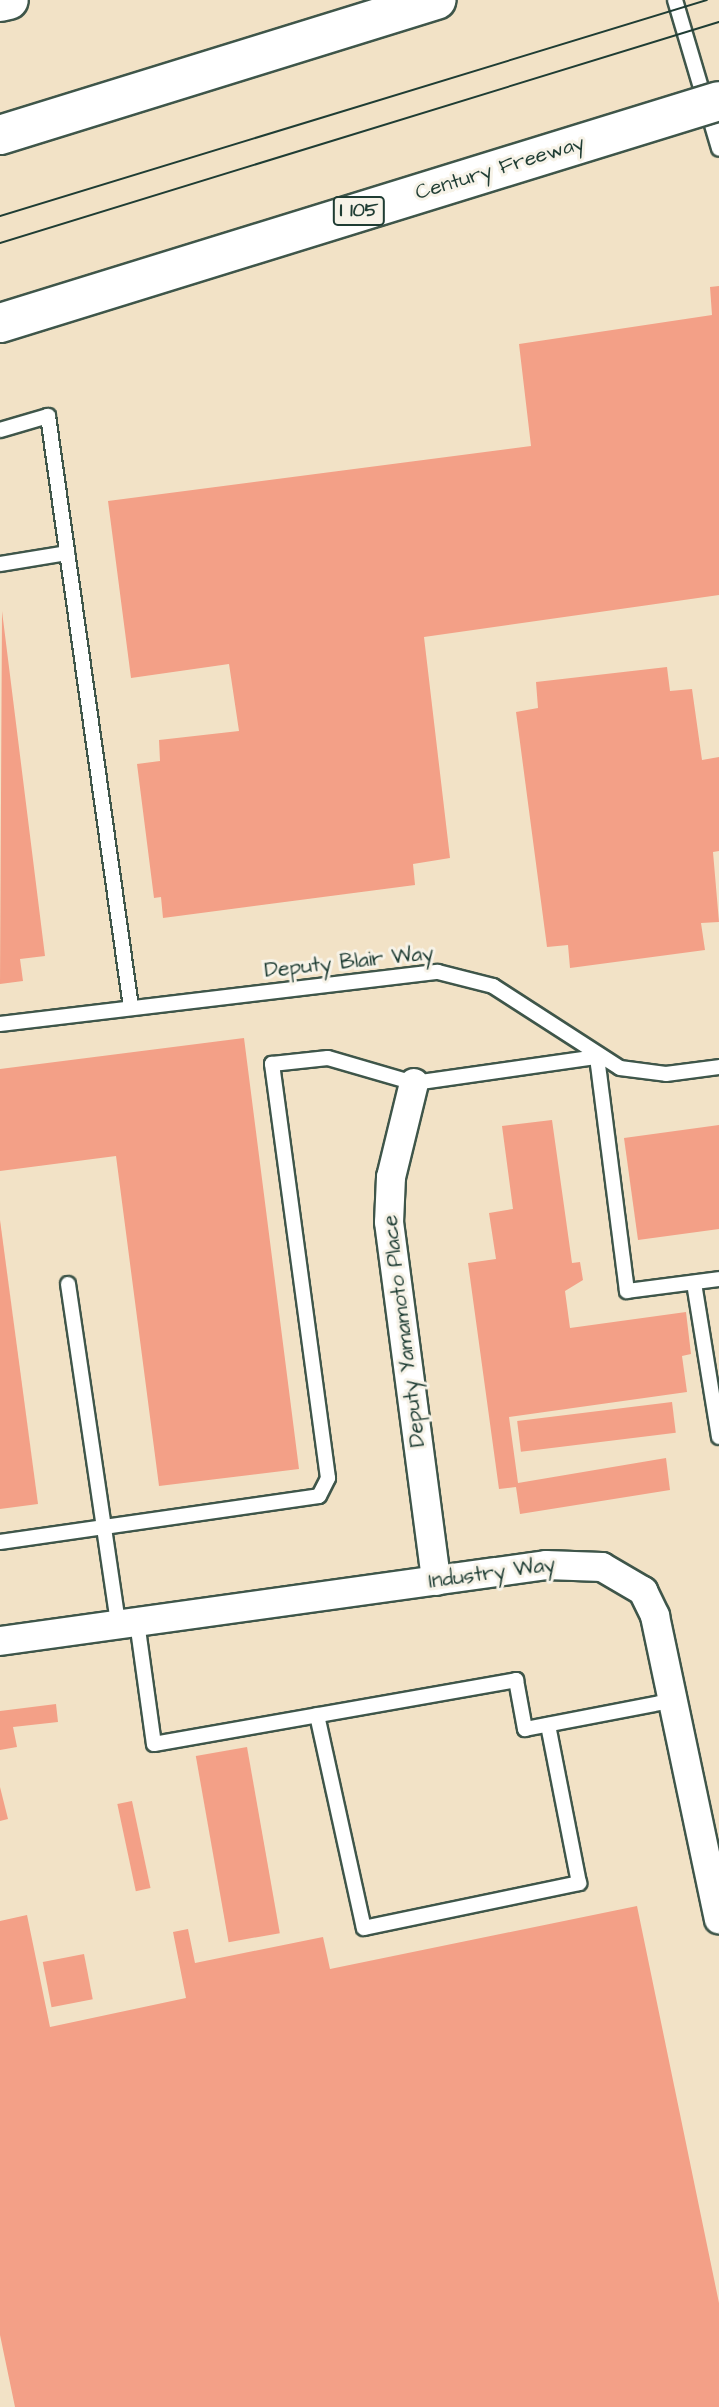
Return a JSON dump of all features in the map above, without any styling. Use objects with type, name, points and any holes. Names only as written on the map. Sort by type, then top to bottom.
[{"type":"main road","points":[[0,2],[9,0]]},
{"type":"main road","points":[[0,135],[438,0]]},
{"type":"main road","name":"Century Freeway","points":[[0,323],[719,101]]},
{"type":"street","name":"Deputy Yamamoto Place","points":[[414,1083],[391,1177],[389,1222],[436,1581]]},
{"type":"street","name":"Industry Way","points":[[0,1641],[578,1563],[615,1573],[643,1591],[655,1616],[676,1700],[719,1919]]},
{"type":"lane","points":[[675,0],[719,149]]},
{"type":"lane","points":[[0,430],[48,415],[131,1007]]},
{"type":"lane","points":[[0,564],[67,553]]},
{"type":"lane","name":"Deputy Blair Way","points":[[0,1024],[438,972],[493,986],[597,1057],[643,1072],[719,1067]]},
{"type":"lane","points":[[0,1542],[319,1496],[328,1478],[272,1064],[328,1058],[414,1083],[597,1057],[627,1291],[719,1279]]},
{"type":"lane","points":[[694,1283],[719,1437]]},
{"type":"lane","points":[[68,1284],[103,1527],[154,1744],[516,1680],[525,1729],[676,1700]]},
{"type":"lane","points":[[317,1715],[364,1928],[579,1883],[548,1725]]},
{"type":"building","points":[[719,286],[719,595],[424,637],[450,858],[413,864],[415,885],[163,918],[161,897],[154,898],[137,764],[160,761],[159,740],[239,731],[229,664],[131,678],[108,501],[531,446],[519,344],[712,315],[710,287]]},
{"type":"building","points":[[2,611],[45,956],[20,959],[23,981],[0,984]]},
{"type":"building","points":[[667,667],[670,691],[692,689],[702,760],[719,757],[719,851],[713,852],[719,922],[701,923],[705,950],[570,968],[568,945],[547,947],[516,712],[538,708],[536,682]]},
{"type":"building","points":[[244,1038],[299,1469],[159,1486],[116,1156],[0,1171],[0,1069]]},
{"type":"building","points":[[552,1120],[572,1263],[580,1262],[583,1280],[565,1291],[570,1328],[686,1312],[691,1354],[682,1356],[687,1392],[509,1417],[518,1483],[666,1458],[670,1490],[520,1514],[516,1487],[499,1489],[468,1263],[496,1259],[489,1213],[513,1209],[502,1126]]},
{"type":"building","points":[[719,1125],[719,1229],[638,1240],[624,1138]]},
{"type":"building","points":[[0,1220],[38,1504],[0,1509]]},
{"type":"building","points":[[672,1402],[676,1433],[521,1452],[517,1421]]},
{"type":"building","points":[[56,1704],[58,1722],[13,1727],[17,1747],[0,1750],[0,1711]]},
{"type":"building","points":[[247,1747],[280,1933],[229,1942],[196,1756]]},
{"type":"building","points":[[0,1787],[8,1819],[0,1821]]},
{"type":"building","points":[[132,1801],[151,1888],[136,1891],[117,1804]]},
{"type":"building","points":[[637,1906],[719,2303],[719,2407],[15,2407],[0,2335],[0,1921],[27,1915],[50,2027],[186,1998],[173,1932],[188,1929],[195,1963],[323,1937],[330,1969]]},
{"type":"building","points":[[84,1954],[93,1999],[52,2007],[43,1962]]},
{"type":"tram line","points":[[0,216],[707,0]]},
{"type":"tram line","points":[[0,243],[719,22]]}]
